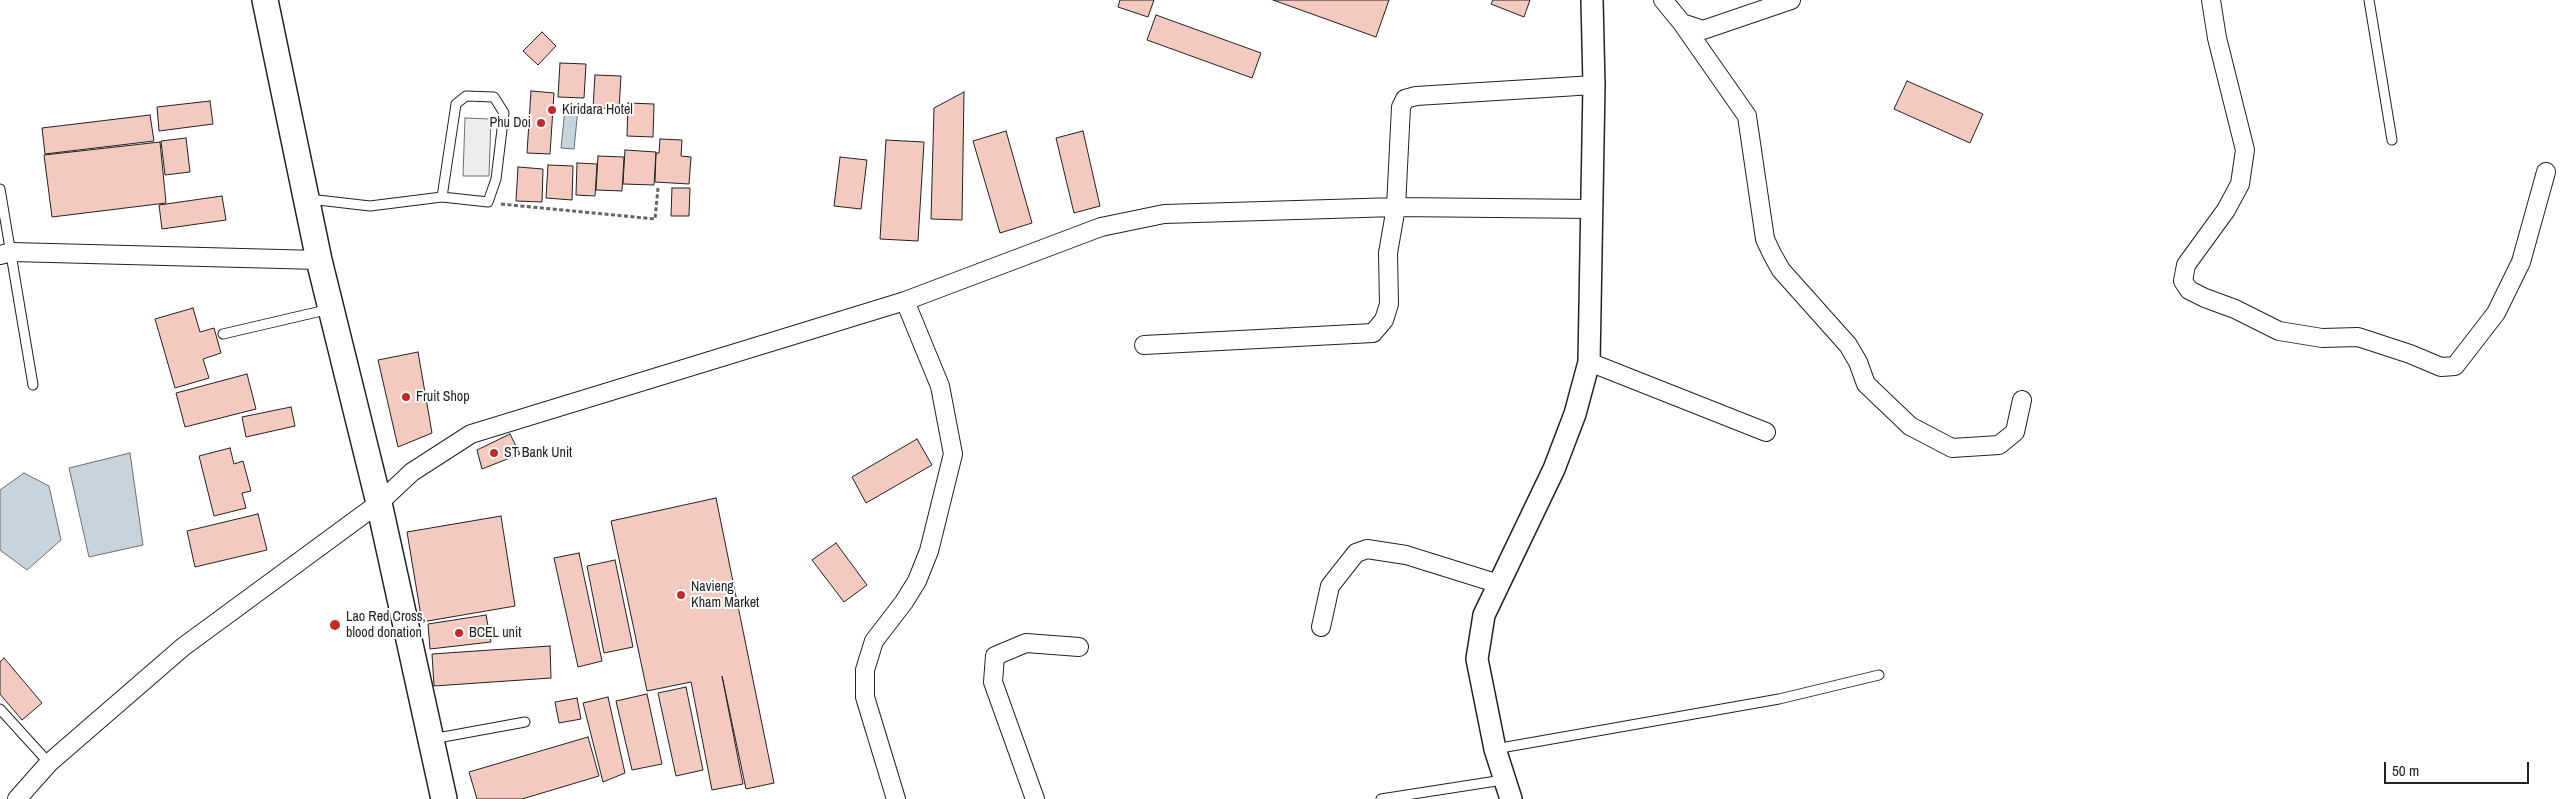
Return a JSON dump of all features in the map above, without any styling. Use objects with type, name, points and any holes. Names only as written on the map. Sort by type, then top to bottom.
[{"type":"main road","points":[[265,0],[319,260],[379,503],[444,799]]},
{"type":"street","points":[[1507,790],[1495,749],[1477,659],[1484,615],[1554,469],[1575,414],[1589,362],[1593,209],[1594,85],[1592,0]]},
{"type":"street","points":[[1663,0],[1682,23],[1747,116],[1765,239],[1772,254],[1781,270],[1848,345],[1858,362],[1866,384],[1910,426],[1952,448],[2000,445],[2015,432],[2022,400]]},
{"type":"street","points":[[1682,23],[1703,30],[1791,0]]},
{"type":"street","points":[[2211,0],[2217,38],[2245,150],[2240,184],[2226,210],[2186,265],[2182,281],[2189,290],[2204,298],[2235,309],[2279,331],[2322,338],[2358,337],[2410,354],[2441,367],[2455,366],[2496,313],[2521,262],[2546,172]]},
{"type":"street","points":[[1144,345],[1373,333],[1384,320],[1389,304],[1388,253],[1396,207],[1400,107],[1405,99],[1416,96],[1594,85]]},
{"type":"street","points":[[17,799],[49,763],[183,647],[379,503],[412,472],[471,434],[905,301],[1101,228],[1164,214],[1396,207],[1593,209]]},
{"type":"street","points":[[7,248],[319,260]]},
{"type":"street","points":[[896,799],[865,697],[864,670],[874,641],[904,602],[917,581],[929,551],[953,454],[940,386],[905,301]]},
{"type":"street","points":[[1589,362],[1766,432]]},
{"type":"street","points":[[1321,627],[1330,586],[1356,553],[1367,549],[1406,555],[1499,584]]},
{"type":"street","points":[[1035,799],[993,682],[995,656],[1026,643],[1079,646]]},
{"type":"lane","points":[[2368,0],[2392,140]]},
{"type":"lane","points":[[306,198],[370,206],[442,197],[488,202],[496,179],[504,113],[494,97],[466,96],[456,104],[442,197]]},
{"type":"lane","points":[[0,189],[7,248],[33,385]]},
{"type":"lane","points":[[0,233],[7,248]]},
{"type":"lane","points":[[223,334],[330,309]]},
{"type":"lane","points":[[1495,749],[1779,699],[1879,676]]},
{"type":"lane","points":[[0,709],[49,763]]},
{"type":"lane","points":[[430,739],[525,722]]},
{"type":"lane","points":[[1381,799],[1507,790]]},
{"type":"path","points":[[488,202],[655,219],[658,188]]},
{"type":"shaded area","points":[[565,108],[578,109],[574,149],[561,148]]},
{"type":"shaded area","points":[[465,118],[491,119],[489,176],[463,176]]},
{"type":"shaded area","points":[[130,453],[143,545],[89,557],[69,468]]},
{"type":"shaded area","points":[[24,473],[49,486],[61,540],[27,570],[0,550],[0,490]]},
{"type":"building","points":[[1120,0],[1154,0],[1148,17],[1118,7]]},
{"type":"building","points":[[1273,0],[1389,0],[1376,37]]},
{"type":"building","points":[[1493,0],[1530,0],[1524,17],[1491,4]]},
{"type":"building","points":[[1156,15],[1261,53],[1252,78],[1147,40]]},
{"type":"building","points":[[542,32],[556,46],[538,65],[523,51]]},
{"type":"building","points":[[560,63],[586,64],[584,98],[558,97]]},
{"type":"building","points":[[595,75],[621,76],[619,109],[593,108]]},
{"type":"building","points":[[1907,81],[1983,114],[1970,143],[1894,109]]},
{"type":"building","name":"Phu Doi","points":[[531,91],[554,93],[550,154],[527,153]]},
{"type":"building","points":[[964,92],[962,220],[931,219],[934,108]]},
{"type":"building","points":[[210,101],[213,124],[159,131],[157,107]]},
{"type":"building","points":[[628,103],[654,104],[653,137],[627,136]]},
{"type":"building","points":[[150,115],[154,141],[45,154],[42,128]]},
{"type":"building","points":[[1006,131],[1032,223],[1000,233],[973,141]]},
{"type":"building","points":[[1083,131],[1100,206],[1074,213],[1056,138]]},
{"type":"building","points":[[186,138],[190,172],[165,175],[161,141]]},
{"type":"building","points":[[660,139],[682,140],[681,156],[691,157],[689,184],[655,182],[656,153],[659,153]]},
{"type":"building","points":[[886,140],[924,142],[918,241],[880,239]]},
{"type":"building","points":[[160,142],[166,203],[52,217],[44,155]]},
{"type":"building","points":[[625,150],[656,152],[654,185],[623,184]]},
{"type":"building","points":[[598,156],[624,157],[622,191],[596,190]]},
{"type":"building","points":[[840,157],[867,160],[861,209],[834,206]]},
{"type":"building","points":[[577,163],[597,164],[595,196],[576,195]]},
{"type":"building","points":[[548,165],[573,166],[572,200],[546,198]]},
{"type":"building","points":[[518,167],[543,169],[542,202],[516,201]]},
{"type":"building","points":[[672,188],[690,188],[689,216],[671,216]]},
{"type":"building","points":[[222,196],[226,220],[162,229],[159,205]]},
{"type":"building","points":[[193,308],[200,332],[214,328],[221,353],[203,359],[209,378],[175,388],[155,319]]},
{"type":"building","name":"Fruit Shop","points":[[418,352],[432,433],[398,447],[378,360]]},
{"type":"building","points":[[247,374],[256,409],[185,427],[176,393]]},
{"type":"building","points":[[291,407],[295,426],[246,437],[242,417]]},
{"type":"building","points":[[510,434],[520,454],[482,469],[477,450]]},
{"type":"building","points":[[917,439],[932,465],[866,503],[852,477]]},
{"type":"building","points":[[230,448],[234,464],[243,461],[251,491],[242,493],[246,508],[214,516],[199,456]]},
{"type":"building","name":"Navieng Kham Market","points":[[716,498],[774,783],[746,789],[722,676],[743,784],[712,790],[691,682],[647,691],[611,521]]},
{"type":"building","points":[[258,514],[267,550],[195,567],[187,531]]},
{"type":"building","points":[[501,516],[515,606],[422,622],[407,532]]},
{"type":"building","points":[[836,543],[867,585],[844,602],[812,560]]},
{"type":"building","points":[[579,553],[602,661],[578,667],[554,558]]},
{"type":"building","points":[[615,560],[633,647],[604,653],[587,566]]},
{"type":"building","name":"BCEL unit","points":[[486,615],[491,642],[430,649],[428,624]]},
{"type":"building","points":[[550,646],[551,678],[434,686],[432,654]]},
{"type":"building","points":[[4,658],[42,703],[22,720],[0,694],[0,662]]},
{"type":"building","points":[[686,687],[703,770],[676,776],[658,693]]},
{"type":"building","points":[[647,694],[662,764],[632,770],[616,701]]},
{"type":"building","points":[[608,697],[625,773],[603,782],[583,703]]},
{"type":"building","points":[[577,698],[581,719],[559,723],[555,702]]},
{"type":"building","points":[[588,737],[599,776],[522,799],[477,799],[469,772]]},
{"type":"place","name":"Kiridara Hotel","points":[[552,110]]},
{"type":"place","name":"Phu Doi","points":[[541,123]]},
{"type":"place","name":"Fruit Shop","points":[[406,397]]},
{"type":"place","name":"ST Bank Unit","points":[[494,453]]},
{"type":"place","name":"Navieng Kham Market","points":[[681,595]]},
{"type":"place","name":"Lao Red Cross, blood donation","points":[[335,625]]},
{"type":"place","name":"BCEL unit","points":[[459,633]]}]
